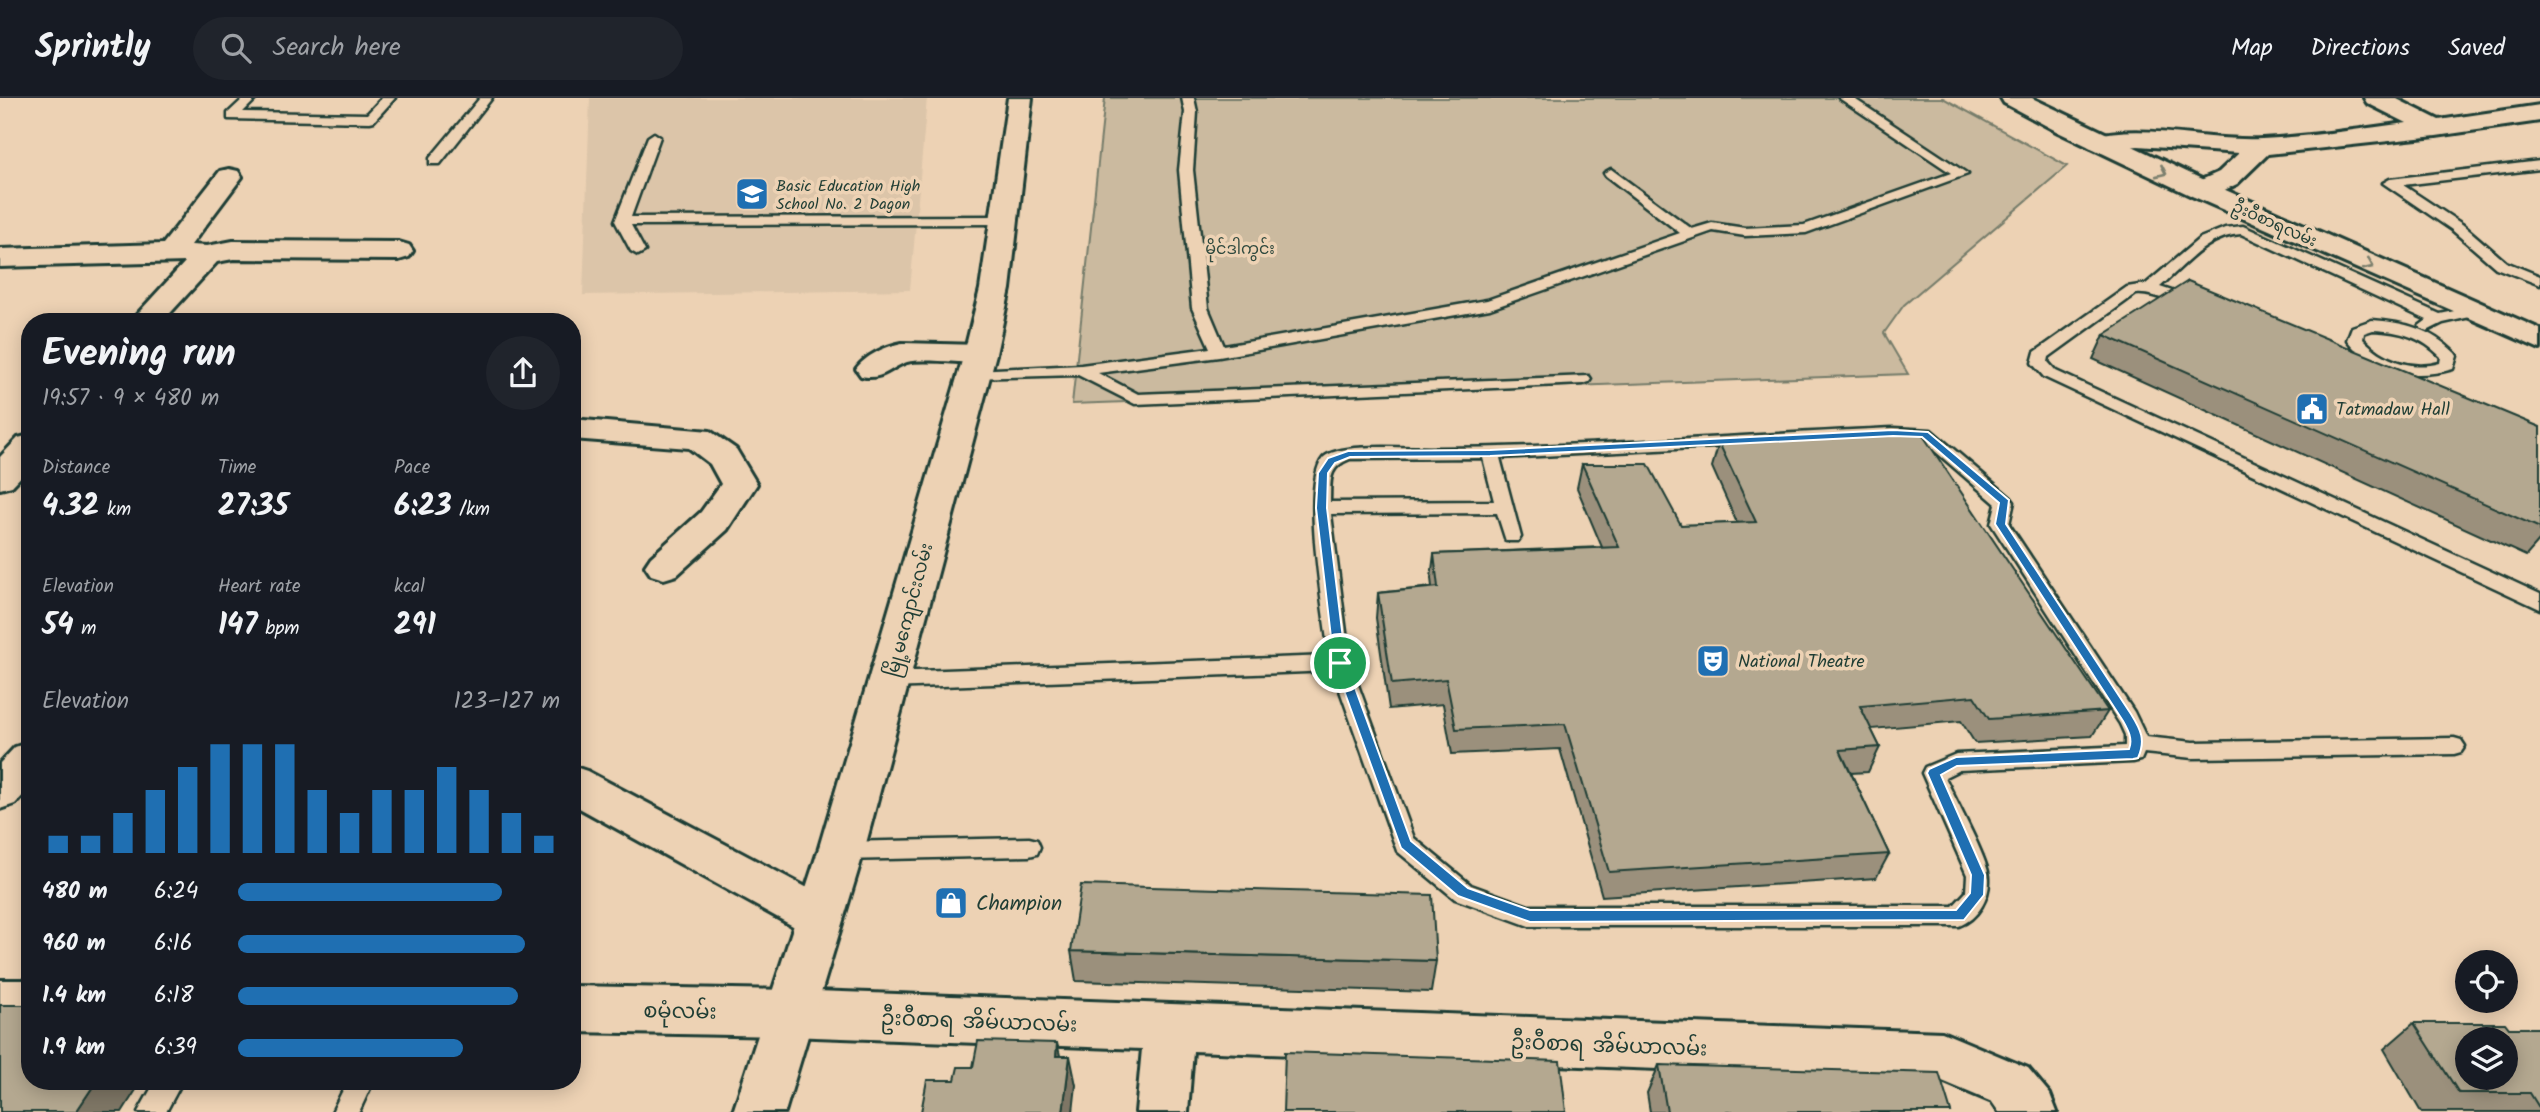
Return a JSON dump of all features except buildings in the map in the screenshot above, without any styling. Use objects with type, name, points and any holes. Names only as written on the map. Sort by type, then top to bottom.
[{"type":"street","name":"မြို့မကျောင်းလမ်း","points":[[759,1112],[841,851],[977,365],[995,289],[1020,98]]},
{"type":"street","name":"ဦးဝီစာရလမ်း","points":[[2013,98],[2098,142],[2215,184],[2540,313]]},
{"type":"street","name":"ဦးဝီစာရလမ်း","points":[[2057,98],[2138,138],[2215,184],[2474,312],[2540,341]]},
{"type":"street","points":[[2376,98],[2436,128]]},
{"type":"street","points":[[2098,142],[2138,138],[2260,147],[2436,128],[2540,113]]},
{"type":"street","points":[[2215,184],[2260,147]]},
{"type":"street","points":[[172,252],[229,177]]},
{"type":"street","points":[[0,258],[172,252],[207,256],[233,250],[399,251]]},
{"type":"street","points":[[153,313],[207,256]]},
{"type":"street","points":[[2474,312],[2502,297]]},
{"type":"street","points":[[872,369],[902,352],[977,365]]},
{"type":"street","points":[[581,430],[698,438],[724,457],[739,484],[714,521],[664,566]]},
{"type":"street","points":[[0,478],[21,456]]},
{"type":"street","points":[[0,792],[21,769]]},
{"type":"street","points":[[581,788],[819,917]]},
{"type":"street","points":[[0,1002],[21,1002]]},
{"type":"street","name":"စမုံလမ်း","points":[[581,1009],[788,1013]]},
{"type":"street","name":"ဦးဝီစာရ အိမ်ယာလမ်း","points":[[788,1013],[1942,1056],[2010,1085],[2031,1112]]},
{"type":"street","points":[[1162,1112],[1169,1029]]},
{"type":"lane","points":[[251,98],[232,117],[370,118],[388,98]]},
{"type":"lane","points":[[435,161],[486,98]]},
{"type":"lane","points":[[1188,98],[1191,112],[1186,170],[1200,308],[1219,352]]},
{"type":"lane","points":[[977,365],[1081,370],[1219,352],[1490,304],[1712,227],[1745,232],[1806,229],[1961,174],[1845,98]]},
{"type":"lane","points":[[638,251],[622,221],[654,137]]},
{"type":"lane","points":[[2540,165],[2390,183],[2457,227],[2501,265],[2540,281]]},
{"type":"lane","points":[[2521,167],[2540,178]]},
{"type":"lane","points":[[1611,173],[1690,234]]},
{"type":"lane","points":[[622,221],[1002,220]]},
{"type":"lane","points":[[2150,288],[2214,234],[2229,229],[2243,230],[2438,318]]},
{"type":"lane","points":[[2208,308],[2150,288],[2132,290],[2040,355],[2039,363],[2050,374],[2157,426],[2540,602]]},
{"type":"lane","points":[[2418,332],[2438,318],[2474,312]]},
{"type":"lane","points":[[2374,370],[2432,371],[2447,366],[2449,356],[2444,349],[2418,332],[2394,326],[2372,324],[2357,330],[2355,340],[2374,370],[2401,387]]},
{"type":"lane","points":[[1081,370],[1135,399],[1583,379]]},
{"type":"lane","points":[[1893,433],[1924,434],[2005,502],[2000,524],[2135,731],[2137,744],[2133,754],[1956,762],[1933,773],[1978,875],[1977,895],[1959,916],[1530,916],[1463,892],[1405,844],[1340,663],[1321,508],[1323,473],[1331,460],[1348,454],[1490,453],[1893,433]]},
{"type":"lane","points":[[1490,453],[1512,537]]},
{"type":"lane","points":[[1321,508],[1504,507]]},
{"type":"lane","points":[[890,680],[1340,663]]},
{"type":"lane","points":[[2137,744],[2193,750],[2454,746]]},
{"type":"lane","points":[[841,851],[1029,847]]},
{"type":"lane","points":[[151,1112],[164,1090]]},
{"type":"lane","points":[[345,1112],[356,1090]]},
{"type":"shaded area","name":"Basic Education High School No. 2 Dagon","points":[[590,98],[927,98],[910,290],[583,295]]},
{"type":"green space","name":"မိုင်ဒါကွင်း","points":[[1105,98],[1943,98],[2067,166],[1904,305],[1884,333],[1908,374],[1072,404]]},
{"type":"place","name":"Basic Education High School No. 2 Dagon","points":[[752,194]]},
{"type":"place","name":"Tatmadaw Hall","points":[[2312,409]]},
{"type":"place","name":"National Theatre","points":[[1713,661]]},
{"type":"place","name":"Champion","points":[[951,903]]},
{"type":"route","points":[[1893,433],[1924,434],[2005,502],[2000,524],[2127,718],[2135,731],[2137,744],[2133,754],[1956,762],[1933,773],[1978,875],[1977,895],[1959,916],[1530,916],[1463,892],[1405,844],[1340,663],[1321,508],[1323,473],[1331,460],[1348,454],[1490,453],[1893,433]]}]
